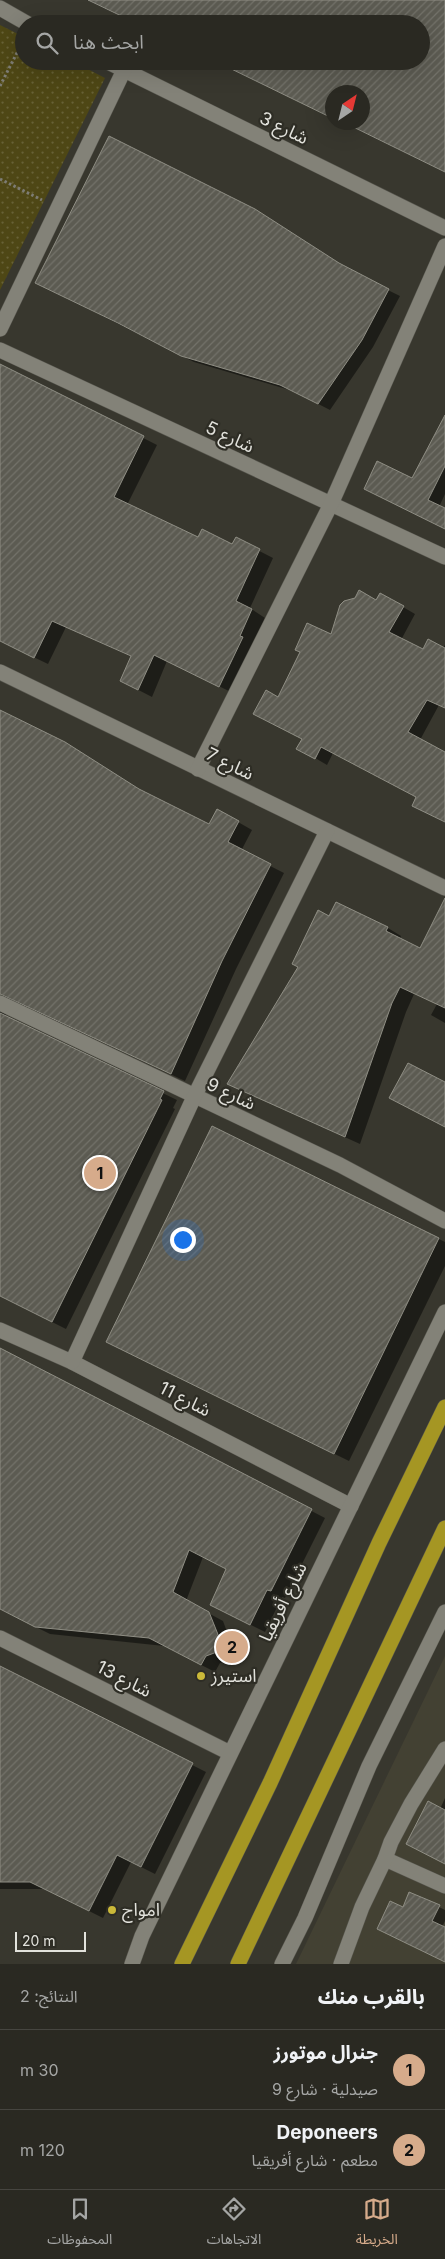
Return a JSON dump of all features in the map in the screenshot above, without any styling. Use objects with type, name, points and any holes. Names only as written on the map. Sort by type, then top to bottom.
[{"type":"highway","points":[[182,1964],[270,1783],[379,1543],[445,1407]]},
{"type":"highway","points":[[238,1964],[445,1528]]},
{"type":"street","points":[[4,6],[16,15]]},
{"type":"street","points":[[0,329],[124,70]]},
{"type":"street","name":"شارع 3","points":[[124,70],[445,228]]},
{"type":"street","points":[[198,769],[331,504],[445,246]]},
{"type":"street","name":"شارع 5","points":[[0,350],[445,557]]},
{"type":"street","name":"شارع 7","points":[[0,672],[445,888]]},
{"type":"street","points":[[72,1362],[194,1097],[327,831]]},
{"type":"street","name":"شارع 9","points":[[0,1003],[340,1165],[445,1221]]},
{"type":"street","name":"شارع أفريقيا","points":[[132,1964],[142,1936],[445,1312]]},
{"type":"street","name":"شارع 11","points":[[0,1330],[72,1362],[351,1506]]},
{"type":"street","points":[[282,1964],[305,1918],[369,1766],[445,1612]]},
{"type":"street","name":"شارع 13","points":[[0,1638],[230,1753]]},
{"type":"street","points":[[341,1964],[362,1907],[391,1842],[407,1811],[445,1749]]},
{"type":"street","points":[[385,1859],[445,1886]]},
{"type":"path","points":[[0,86],[15,57]]},
{"type":"path","points":[[0,179],[58,208]]},
{"type":"shaded area","points":[[0,25],[15,32],[15,70],[89,70],[105,78],[0,290]]},
{"type":"shaded area","points":[[445,1656],[445,1964],[296,1964]]},
{"type":"building","points":[[88,0],[445,0],[445,172],[359,130],[370,130],[370,85],[325,85],[325,115],[233,70],[430,70],[430,15],[119,15]]},
{"type":"building","points":[[109,136],[255,209],[339,263],[389,289],[362,340],[318,404],[280,385],[181,356],[35,283]]},
{"type":"building","points":[[0,364],[144,436],[114,497],[198,537],[202,529],[232,544],[236,537],[260,549],[236,601],[252,609],[240,636],[243,637],[219,687],[154,655],[138,690],[120,681],[131,656],[52,621],[34,658],[0,641]]},
{"type":"building","points":[[445,415],[445,466],[428,500],[445,508],[445,529],[364,489],[377,461],[412,478]]},
{"type":"building","points":[[359,590],[376,600],[380,593],[404,606],[389,632],[423,649],[428,639],[445,648],[445,708],[427,700],[408,732],[445,752],[445,822],[412,806],[416,797],[321,747],[315,759],[296,749],[302,739],[253,714],[266,690],[278,697],[300,652],[295,650],[307,623],[331,634],[340,605],[344,601],[355,598]]},
{"type":"building","points":[[0,710],[65,742],[139,789],[209,824],[217,809],[239,821],[228,842],[271,864],[222,961],[171,1074],[0,994]]},
{"type":"building","points":[[445,898],[445,1008],[400,987],[392,1003],[345,1137],[227,1084],[298,967],[292,964],[318,910],[329,916],[336,902],[388,927],[386,931],[420,948]]},
{"type":"building","points":[[0,1013],[164,1091],[160,1099],[162,1100],[52,1322],[0,1296]]},
{"type":"building","points":[[408,1063],[445,1082],[445,1127],[389,1098]]},
{"type":"building","points":[[212,1126],[439,1238],[334,1454],[106,1342]]},
{"type":"building","points":[[0,1348],[312,1509],[271,1591],[267,1590],[250,1625],[210,1605],[226,1569],[189,1550],[173,1592],[209,1612],[221,1642],[217,1652],[206,1656],[201,1665],[149,1638],[35,1627],[0,1609]]},
{"type":"building","points":[[0,1666],[193,1763],[141,1867],[117,1855],[89,1911],[30,1882],[0,1882]]},
{"type":"building","points":[[428,1801],[445,1810],[445,1864],[406,1844]]},
{"type":"building","points":[[409,1892],[440,1905],[432,1921],[445,1927],[445,1962],[377,1929],[390,1901],[403,1907]]},
{"type":"place","name":"جنرال موتورز","points":[[100,1173]]},
{"type":"place","name":"Deponeers","points":[[232,1647]]},
{"type":"place","name":"استيرز","points":[[201,1676]]},
{"type":"place","name":"امواج","points":[[112,1910]]}]
